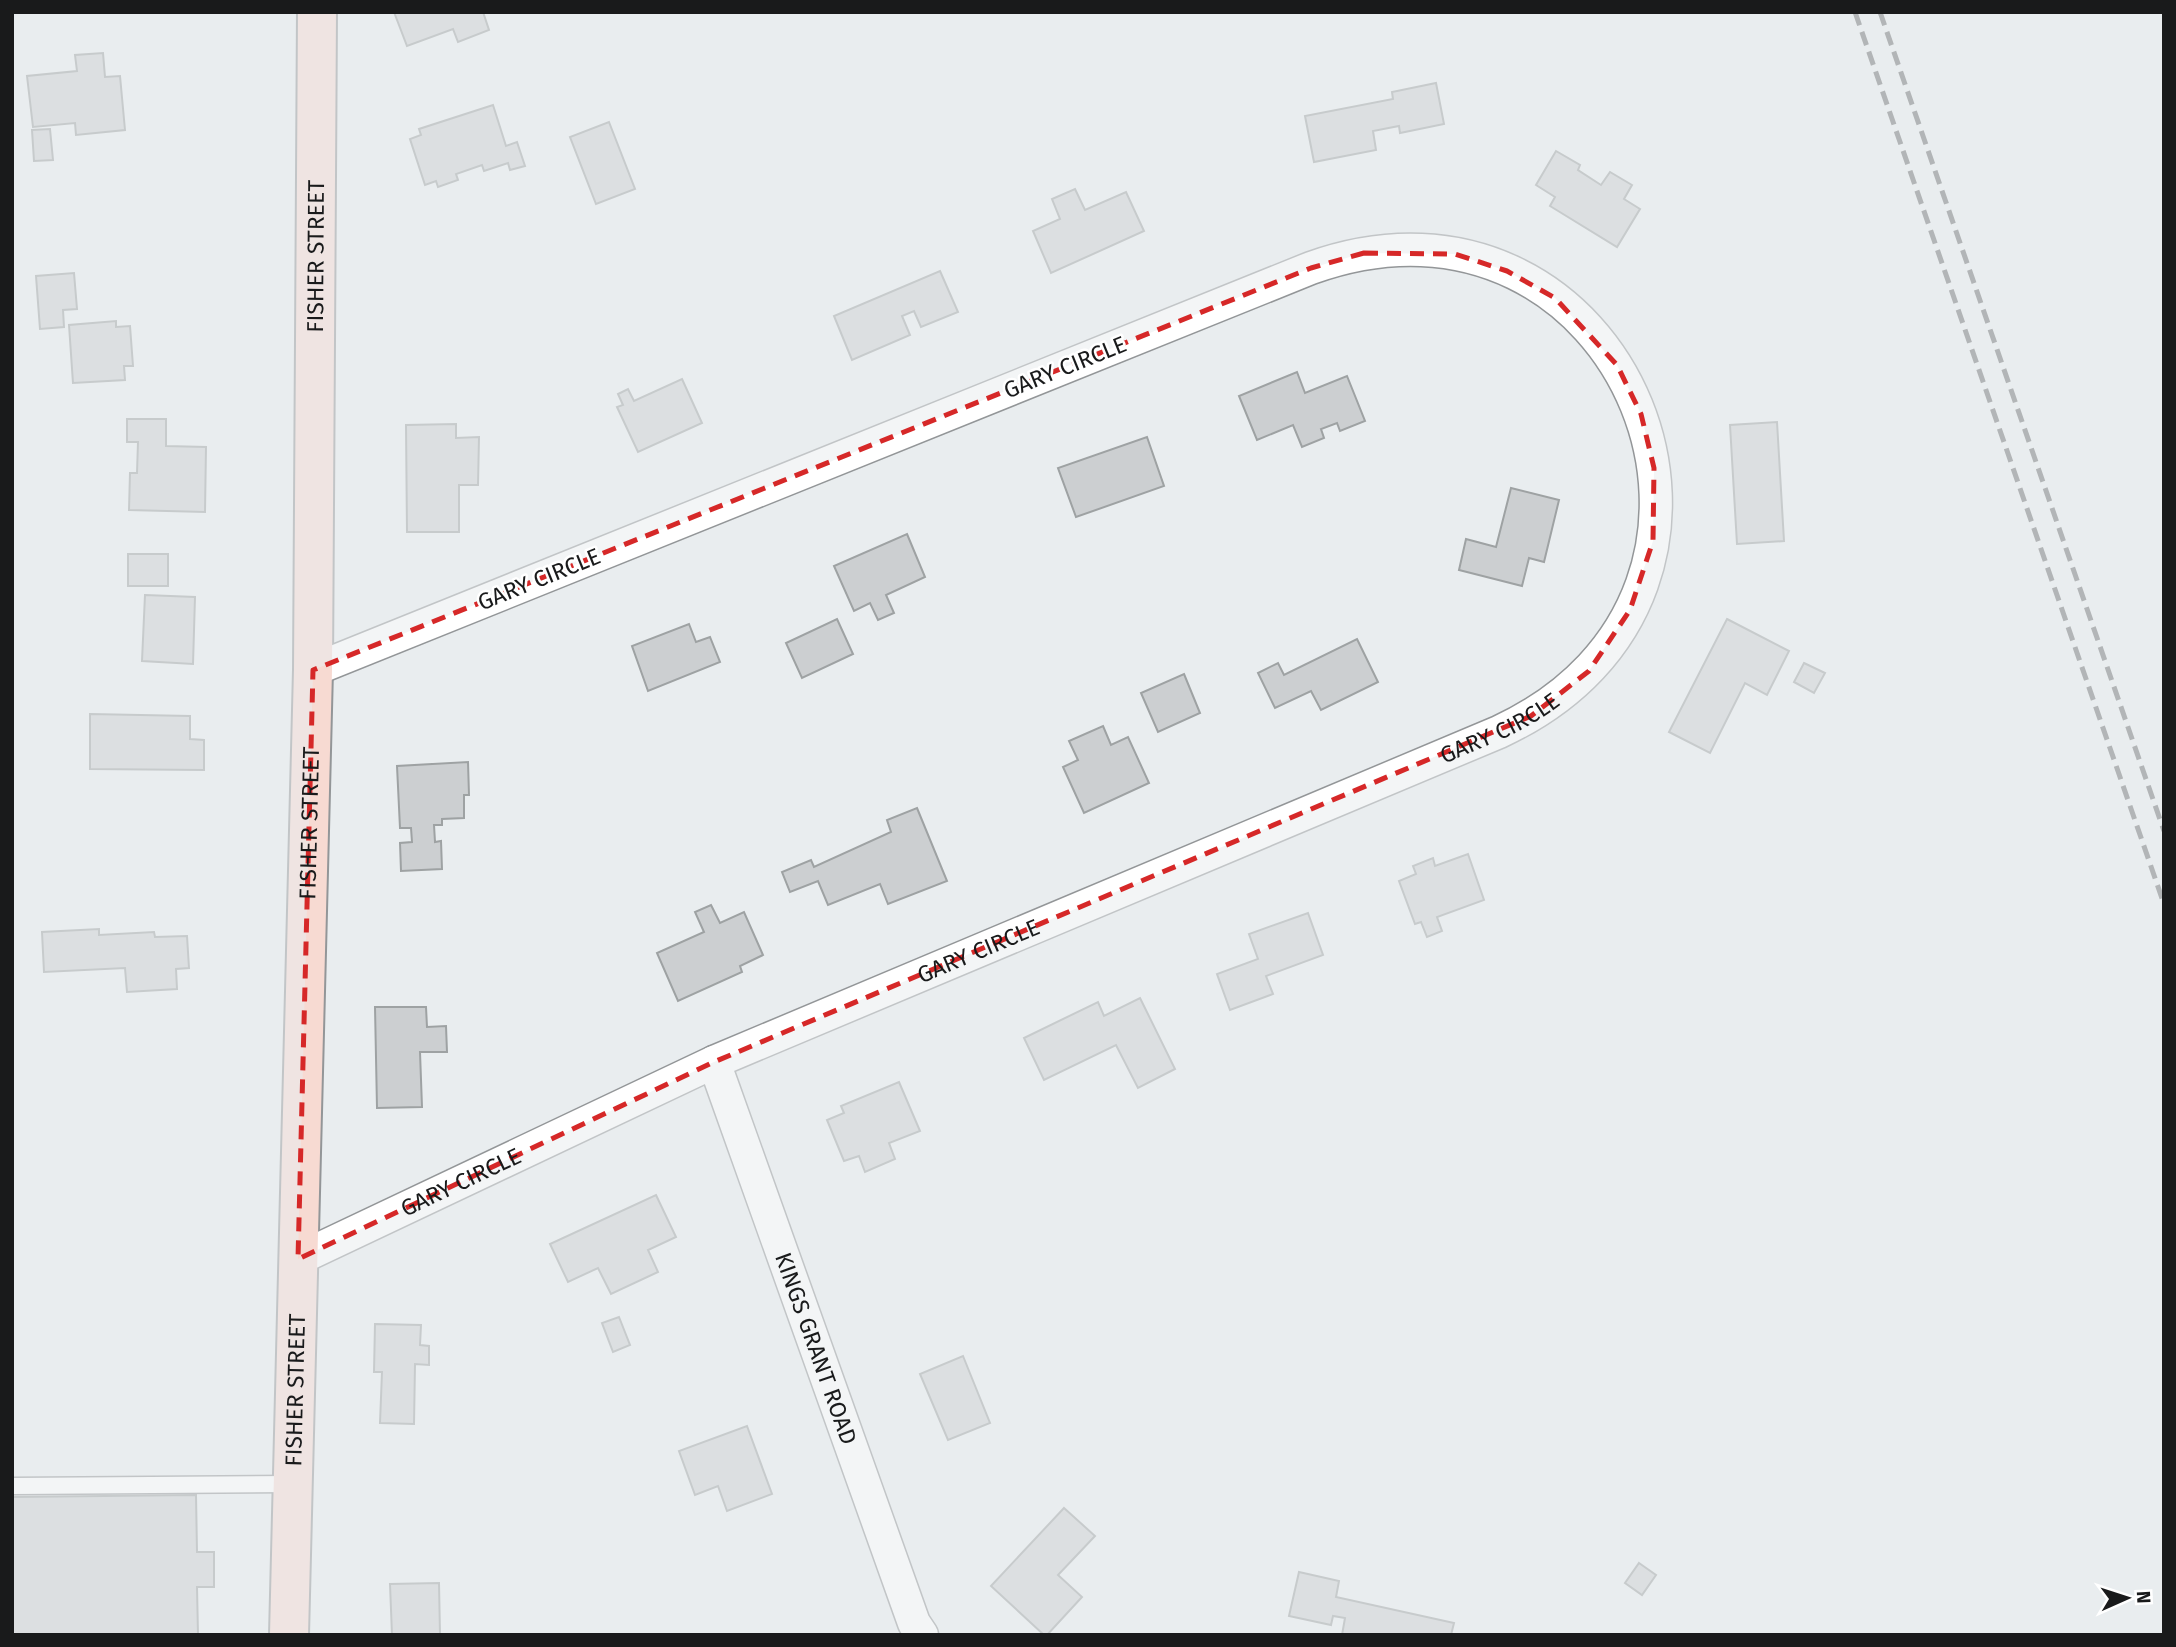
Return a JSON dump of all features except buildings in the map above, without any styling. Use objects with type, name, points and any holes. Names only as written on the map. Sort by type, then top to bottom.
[{"type":"main road","name":"FISHER STREET","points":[[289,1635],[313,670],[317,12]]},
{"type":"street","name":"GARY CIRCLE","points":[[298,1259],[714,1062],[1499,732],[1531,716],[1562,695],[1595,663],[1612,642],[1630,610],[1644,576],[1654,532],[1656,486],[1651,450],[1634,397],[1607,349],[1555,298],[1524,279],[1490,264],[1455,254],[1382,250],[1311,268],[313,670]]},
{"type":"street","name":"KINGS GRANT ROAD","points":[[714,1062],[883,1540],[914,1623],[922,1635]]},
{"type":"lane","points":[[12,1486],[292,1484]]},
{"type":"highlighted area","points":[[1364,253],[1455,254],[1507,271],[1555,298],[1617,365],[1641,414],[1654,468],[1653,541],[1630,610],[1589,671],[1531,716],[714,1062],[298,1259],[313,670],[1311,268]]},
{"type":"railway","points":[[1855,12],[2164,904]]},
{"type":"railway","points":[[1880,12],[2164,831]]}]
